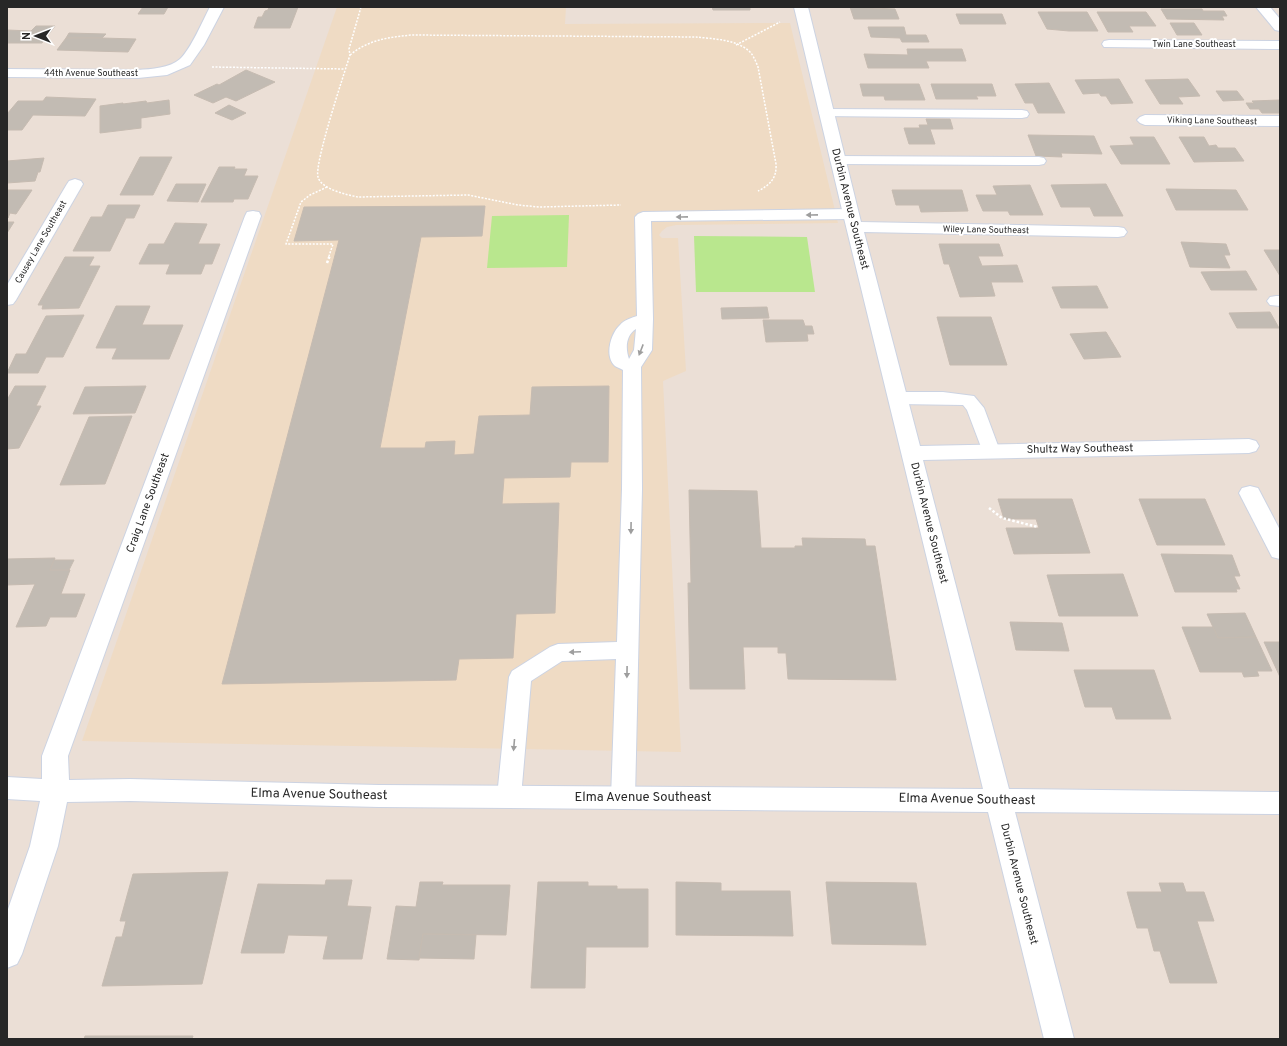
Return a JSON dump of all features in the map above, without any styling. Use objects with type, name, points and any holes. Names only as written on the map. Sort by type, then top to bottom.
[{"type":"street","name":"44th Avenue Southeast","points":[[7,73],[138,74],[162,72],[185,62],[197,45],[217,7]]},
{"type":"street","points":[[1263,7],[1280,27]]},
{"type":"street","name":"Durbin Avenue Southeast","points":[[803,14],[852,221],[1059,1039]]},
{"type":"street","name":"Twin Lane Southeast","points":[[1109,44],[1280,45]]},
{"type":"street","name":"Viking Lane Southeast","points":[[1145,120],[1280,121]]},
{"type":"street","name":"Causey Lane Southeast","points":[[7,300],[75,184]]},
{"type":"street","name":"Craig Lane Southeast","points":[[7,954],[44,846],[56,791],[55,756],[254,216]]},
{"type":"street","name":"Wiley Lane Southeast","points":[[852,221],[1118,232]]},
{"type":"street","name":"Shultz Way Southeast","points":[[911,453],[1249,446]]},
{"type":"street","points":[[1250,493],[1280,551]]},
{"type":"street","name":"Elma Avenue Southeast","points":[[7,788],[56,791],[130,790],[379,796],[1280,803]]},
{"type":"lane","points":[[826,113],[1022,114]]},
{"type":"lane","points":[[837,160],[1039,161]]},
{"type":"lane","points":[[624,798],[632,489],[632,368],[643,350],[645,319],[643,217],[852,221]]},
{"type":"lane","points":[[632,368],[621,362],[618,354],[619,336],[623,329],[645,319]]},
{"type":"lane","points":[[897,398],[943,398],[968,400],[975,408],[991,451]]},
{"type":"lane","points":[[509,797],[520,678],[558,653],[628,650]]},
{"type":"path","points":[[362,7],[350,49],[350,55],[323,144],[316,176],[320,182],[327,187],[346,195],[358,197],[468,195],[518,205],[539,207],[624,205]]},
{"type":"path","points":[[736,45],[779,22],[803,14]]},
{"type":"path","points":[[350,55],[356,49],[375,41],[412,35],[696,37],[736,45],[751,53],[758,67],[777,172],[770,184],[754,194]]},
{"type":"path","points":[[211,67],[345,69]]},
{"type":"path","points":[[327,187],[301,202],[286,244],[333,244],[327,263]]},
{"type":"path","points":[[989,508],[1002,518],[1038,526]]},
{"type":"shaded area","points":[[337,7],[566,7],[565,24],[790,23],[838,223],[676,225],[667,227],[659,235],[662,238],[678,238],[686,371],[663,381],[681,752],[82,741]]},
{"type":"green space","points":[[569,215],[567,267],[487,268],[492,216]]},
{"type":"green space","points":[[694,236],[807,237],[815,292],[696,292]]},
{"type":"building","points":[[143,7],[168,7],[164,14],[138,14]]},
{"type":"building","points":[[269,7],[298,7],[290,28],[254,28],[258,17],[262,17]]},
{"type":"building","points":[[712,7],[750,7],[750,10],[713,10]]},
{"type":"building","points":[[850,7],[895,9],[899,19],[854,19]]},
{"type":"building","points":[[1161,9],[1202,9],[1203,11],[1224,11],[1227,16],[1222,16],[1224,20],[1167,19]]},
{"type":"building","points":[[1038,12],[1087,12],[1098,31],[1047,29]]},
{"type":"building","points":[[1097,12],[1146,12],[1156,26],[1129,26],[1133,32],[1108,32]]},
{"type":"building","points":[[956,14],[1002,14],[1006,24],[960,24]]},
{"type":"building","points":[[1170,23],[1194,23],[1202,35],[1177,35]]},
{"type":"building","points":[[36,26],[55,26],[42,43],[7,43],[7,30],[31,31]]},
{"type":"building","points":[[868,27],[904,27],[906,35],[926,35],[929,42],[902,42],[900,38],[871,37]]},
{"type":"building","points":[[69,33],[106,34],[102,38],[66,38]]},
{"type":"building","points":[[66,38],[136,39],[128,52],[57,50]]},
{"type":"building","points":[[907,49],[962,49],[966,61],[926,61],[929,68],[868,68],[864,54],[908,55]]},
{"type":"building","points":[[246,70],[275,82],[236,101],[226,97],[213,103],[194,95],[217,84],[219,85]]},
{"type":"building","points":[[1119,79],[1133,103],[1111,104],[1106,96],[1101,96],[1099,93],[1083,94],[1075,80]]},
{"type":"building","points":[[1188,79],[1200,96],[1178,97],[1183,104],[1160,104],[1145,80]]},
{"type":"building","points":[[1049,83],[1065,113],[1038,113],[1033,103],[1025,103],[1015,84]]},
{"type":"building","points":[[860,84],[919,84],[925,100],[885,100],[884,96],[863,96]]},
{"type":"building","points":[[931,84],[992,84],[996,96],[976,96],[978,99],[936,99]]},
{"type":"building","points":[[1216,91],[1237,91],[1244,100],[1223,101]]},
{"type":"building","points":[[46,97],[96,99],[85,116],[33,115],[22,130],[7,130],[7,114],[18,101],[43,101]]},
{"type":"building","points":[[169,100],[170,114],[141,118],[141,128],[100,133],[100,106]]},
{"type":"building","points":[[1280,100],[1280,113],[1262,113],[1259,109],[1250,109],[1246,103],[1254,103],[1252,101]]},
{"type":"building","points":[[229,105],[246,113],[232,120],[215,113]]},
{"type":"building","points":[[926,119],[950,119],[953,129],[930,129],[935,144],[909,144],[904,128],[920,128],[919,125],[928,125]]},
{"type":"building","points":[[1028,135],[1094,136],[1102,154],[1061,153],[1062,157],[1036,156]]},
{"type":"building","points":[[1130,137],[1154,137],[1170,164],[1121,164],[1110,146],[1134,145]]},
{"type":"building","points":[[1179,137],[1204,137],[1209,146],[1216,145],[1218,148],[1235,148],[1244,161],[1194,162]]},
{"type":"building","points":[[140,157],[172,157],[153,195],[120,195]]},
{"type":"building","points":[[44,158],[40,172],[38,172],[35,181],[7,183],[7,161]]},
{"type":"building","points":[[219,167],[247,169],[244,176],[258,176],[248,199],[234,199],[233,202],[201,202]]},
{"type":"building","points":[[176,184],[206,184],[198,202],[167,201]]},
{"type":"building","points":[[1106,184],[1123,216],[1094,216],[1090,207],[1061,207],[1051,185]]},
{"type":"building","points":[[1030,185],[1043,215],[1010,215],[1008,211],[983,211],[976,195],[997,195],[993,186]]},
{"type":"building","points":[[1166,189],[1236,190],[1248,210],[1176,210]]},
{"type":"building","points":[[7,190],[32,190],[16,214],[10,213],[8,218]]},
{"type":"building","points":[[892,190],[962,190],[968,211],[921,212],[919,205],[896,205]]},
{"type":"building","points":[[108,205],[140,205],[134,218],[126,218],[110,251],[73,251],[91,217],[102,217]]},
{"type":"building","points":[[485,206],[482,236],[421,237],[380,448],[425,448],[426,442],[455,441],[454,455],[474,454],[479,416],[530,415],[532,387],[609,386],[608,462],[571,462],[570,477],[504,478],[502,504],[559,503],[555,613],[516,614],[513,658],[459,659],[456,680],[222,684],[339,240],[294,241],[304,207]]},
{"type":"building","points":[[7,222],[14,222],[7,233]]},
{"type":"building","points":[[175,223],[207,224],[198,244],[220,244],[212,264],[205,264],[201,274],[166,274],[170,264],[139,264],[149,244],[164,244]]},
{"type":"building","points":[[1181,242],[1226,244],[1230,255],[1224,255],[1230,268],[1190,267]]},
{"type":"building","points":[[939,244],[999,244],[1003,256],[978,256],[982,266],[1017,265],[1023,282],[991,282],[995,296],[960,297],[949,264],[944,264]]},
{"type":"building","points":[[1264,250],[1280,250],[1280,276]]},
{"type":"building","points":[[65,257],[94,257],[89,266],[100,266],[79,308],[42,309],[43,305],[38,305]]},
{"type":"building","points":[[1246,271],[1257,290],[1211,290],[1201,272]]},
{"type":"building","points":[[1097,286],[1108,308],[1061,308],[1052,287]]},
{"type":"building","points":[[116,306],[150,306],[142,325],[183,325],[169,359],[112,359],[117,348],[96,348]]},
{"type":"building","points":[[767,307],[769,318],[722,319],[721,308]]},
{"type":"building","points":[[1270,312],[1279,328],[1237,328],[1229,313]]},
{"type":"building","points":[[84,315],[63,357],[46,357],[38,373],[7,373],[16,354],[26,354],[46,316]]},
{"type":"building","points":[[937,317],[991,317],[1007,365],[950,365]]},
{"type":"building","points":[[763,320],[803,320],[805,326],[812,326],[814,334],[807,334],[808,341],[766,342]]},
{"type":"building","points":[[1106,332],[1121,357],[1084,359],[1070,334]]},
{"type":"building","points":[[15,386],[46,386],[36,406],[41,406],[19,448],[7,449],[7,400]]},
{"type":"building","points":[[146,386],[135,413],[73,414],[85,387]]},
{"type":"building","points":[[132,416],[105,484],[60,485],[89,417]]},
{"type":"building","points":[[689,490],[757,491],[761,548],[795,548],[795,546],[803,546],[802,538],[865,539],[866,546],[875,546],[896,680],[788,679],[786,653],[778,653],[778,647],[743,647],[745,689],[690,689],[688,583],[691,583]]},
{"type":"building","points":[[998,499],[1072,499],[1090,553],[1014,554],[1006,528],[1039,528],[1036,519],[1004,519]]},
{"type":"building","points":[[1139,499],[1205,499],[1225,545],[1157,545]]},
{"type":"building","points":[[1161,554],[1232,555],[1240,576],[1234,576],[1240,589],[1236,589],[1237,592],[1175,592]]},
{"type":"building","points":[[55,558],[50,570],[70,570],[61,594],[85,594],[76,617],[50,617],[46,626],[16,627],[35,584],[7,585],[7,559]]},
{"type":"building","points":[[54,560],[74,560],[69,570],[50,570]]},
{"type":"building","points":[[1123,574],[1138,616],[1059,616],[1047,575]]},
{"type":"building","points":[[1245,613],[1256,637],[1218,638],[1207,614]]},
{"type":"building","points":[[1010,622],[1062,623],[1069,651],[1016,650]]},
{"type":"building","points":[[1182,627],[1213,627],[1218,638],[1256,637],[1272,671],[1257,671],[1259,676],[1244,677],[1242,672],[1200,672]]},
{"type":"building","points":[[1264,642],[1280,642],[1280,677]]},
{"type":"building","points":[[1074,670],[1154,670],[1171,719],[1116,719],[1112,707],[1085,707]]},
{"type":"building","points":[[228,872],[202,984],[102,986],[116,937],[122,937],[126,921],[120,921],[133,874]]},
{"type":"building","points":[[326,880],[352,880],[347,906],[371,907],[362,959],[323,959],[328,936],[288,935],[284,953],[241,953],[258,884],[325,885]]},
{"type":"building","points":[[420,882],[443,882],[442,885],[510,885],[506,935],[423,934],[419,960],[387,959],[396,906],[416,907]]},
{"type":"building","points":[[538,882],[588,882],[588,886],[617,886],[617,889],[648,889],[648,947],[586,947],[585,988],[531,988]]},
{"type":"building","points":[[676,882],[721,883],[721,891],[790,891],[793,936],[676,935]]},
{"type":"building","points":[[826,882],[916,883],[926,945],[832,944]]},
{"type":"building","points":[[1159,883],[1183,883],[1186,892],[1204,892],[1214,921],[1197,921],[1217,983],[1170,983],[1160,951],[1154,951],[1148,928],[1137,928],[1127,892],[1162,892]]},
{"type":"building","points":[[423,934],[476,935],[474,959],[419,958]]},
{"type":"building","points":[[85,1036],[193,1036],[192,1039],[84,1039]]}]
